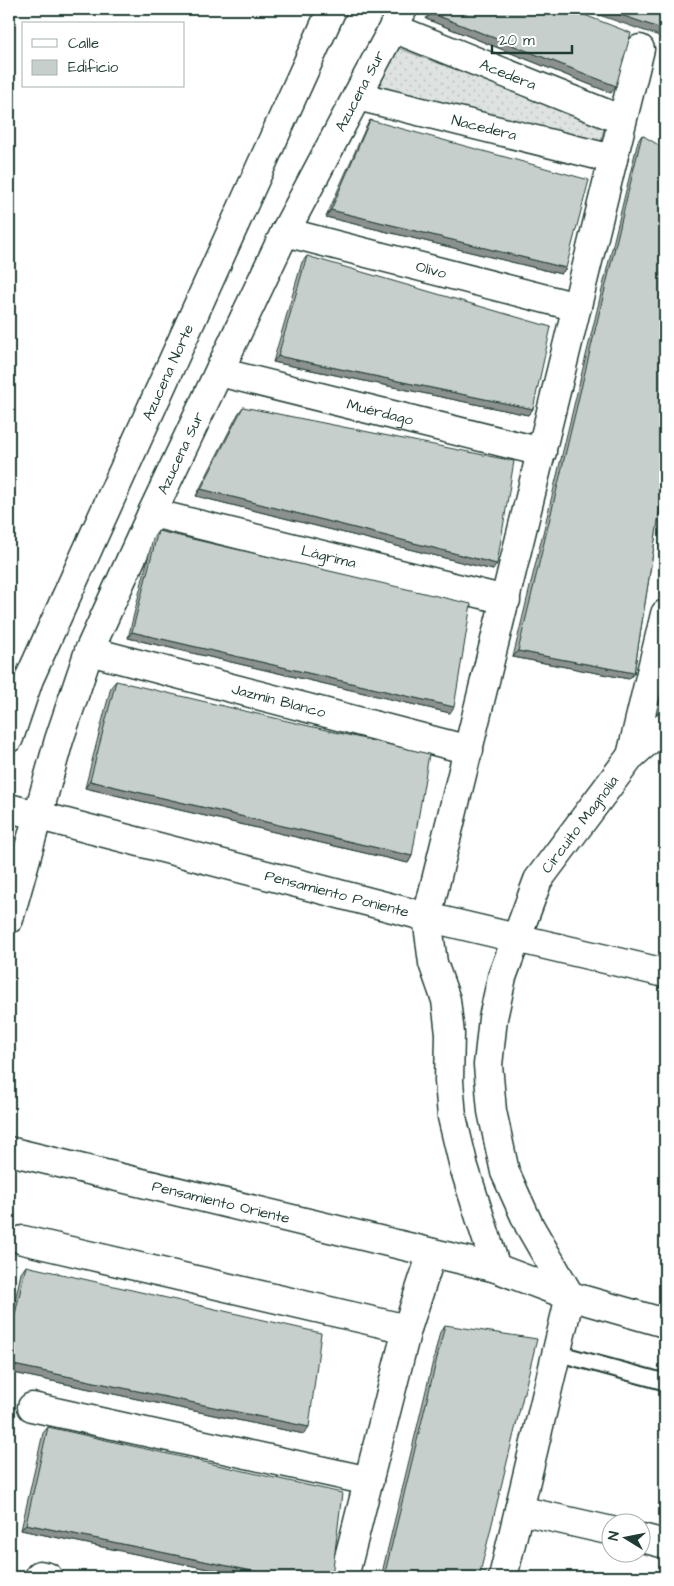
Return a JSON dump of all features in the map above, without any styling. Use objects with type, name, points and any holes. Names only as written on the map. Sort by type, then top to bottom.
[{"type":"street","name":"Azucena Norte","points":[[9,738],[33,671],[332,9]]},
{"type":"street","name":"Azucena Sur","points":[[9,919],[59,740],[89,651],[285,232],[398,18]]},
{"type":"street","name":"Acedera","points":[[398,18],[622,120]]},
{"type":"street","points":[[496,1268],[464,1167],[452,1117],[449,1081],[450,1034],[446,1000],[433,963],[427,917],[640,49]]},
{"type":"street","name":"Nacedera","points":[[357,96],[613,159]]},
{"type":"street","name":"Olivo","points":[[285,232],[577,307]]},
{"type":"street","name":"Muérdago","points":[[219,372],[542,452]]},
{"type":"street","name":"Lágrima","points":[[152,513],[506,600]]},
{"type":"street","points":[[631,756],[665,614]]},
{"type":"street","name":"Jazmín Blanco","points":[[89,651],[469,750]]},
{"type":"street","name":"Circuito Magnolia","points":[[570,1296],[529,1225],[505,1172],[492,1111],[488,1065],[493,1018],[502,977],[538,880],[631,756],[665,726]]},
{"type":"street","name":"Pensamiento Poniente","points":[[9,808],[427,917],[665,973]]},
{"type":"street","name":"Pensamiento Oriente","points":[[9,1151],[496,1268],[570,1296],[665,1323]]},
{"type":"street","points":[[23,1240],[407,1328]]},
{"type":"street","points":[[344,1577],[407,1328],[432,1253]]},
{"type":"street","points":[[503,1577],[570,1296]]},
{"type":"street","points":[[32,1407],[369,1481]]},
{"type":"street","points":[[519,1510],[602,1529]]},
{"type":"street","points":[[652,1541],[665,1544]]},
{"type":"lane","points":[[557,1353],[665,1382]]},
{"type":"shaded area","points":[[395,47],[605,125],[600,145],[373,90]]},
{"type":"building","points":[[433,9],[569,9],[631,33],[616,86],[431,13]]},
{"type":"building","points":[[604,9],[665,9],[665,30]]},
{"type":"building","points":[[370,120],[589,180],[566,268],[331,210]]},
{"type":"building","points":[[642,135],[665,149],[665,487],[634,673],[518,651]]},
{"type":"building","points":[[307,256],[551,327],[533,409],[278,356]]},
{"type":"building","points":[[243,407],[514,461],[497,564],[201,489]]},
{"type":"building","points":[[158,531],[471,604],[454,707],[132,632]]},
{"type":"building","points":[[116,681],[429,754],[412,856],[90,781]]},
{"type":"building","points":[[26,1266],[321,1333],[309,1427],[9,1364],[9,1341]]},
{"type":"building","points":[[445,1325],[537,1339],[479,1577],[384,1577]]},
{"type":"building","points":[[48,1427],[342,1493],[332,1577],[281,1577],[26,1524]]}]
